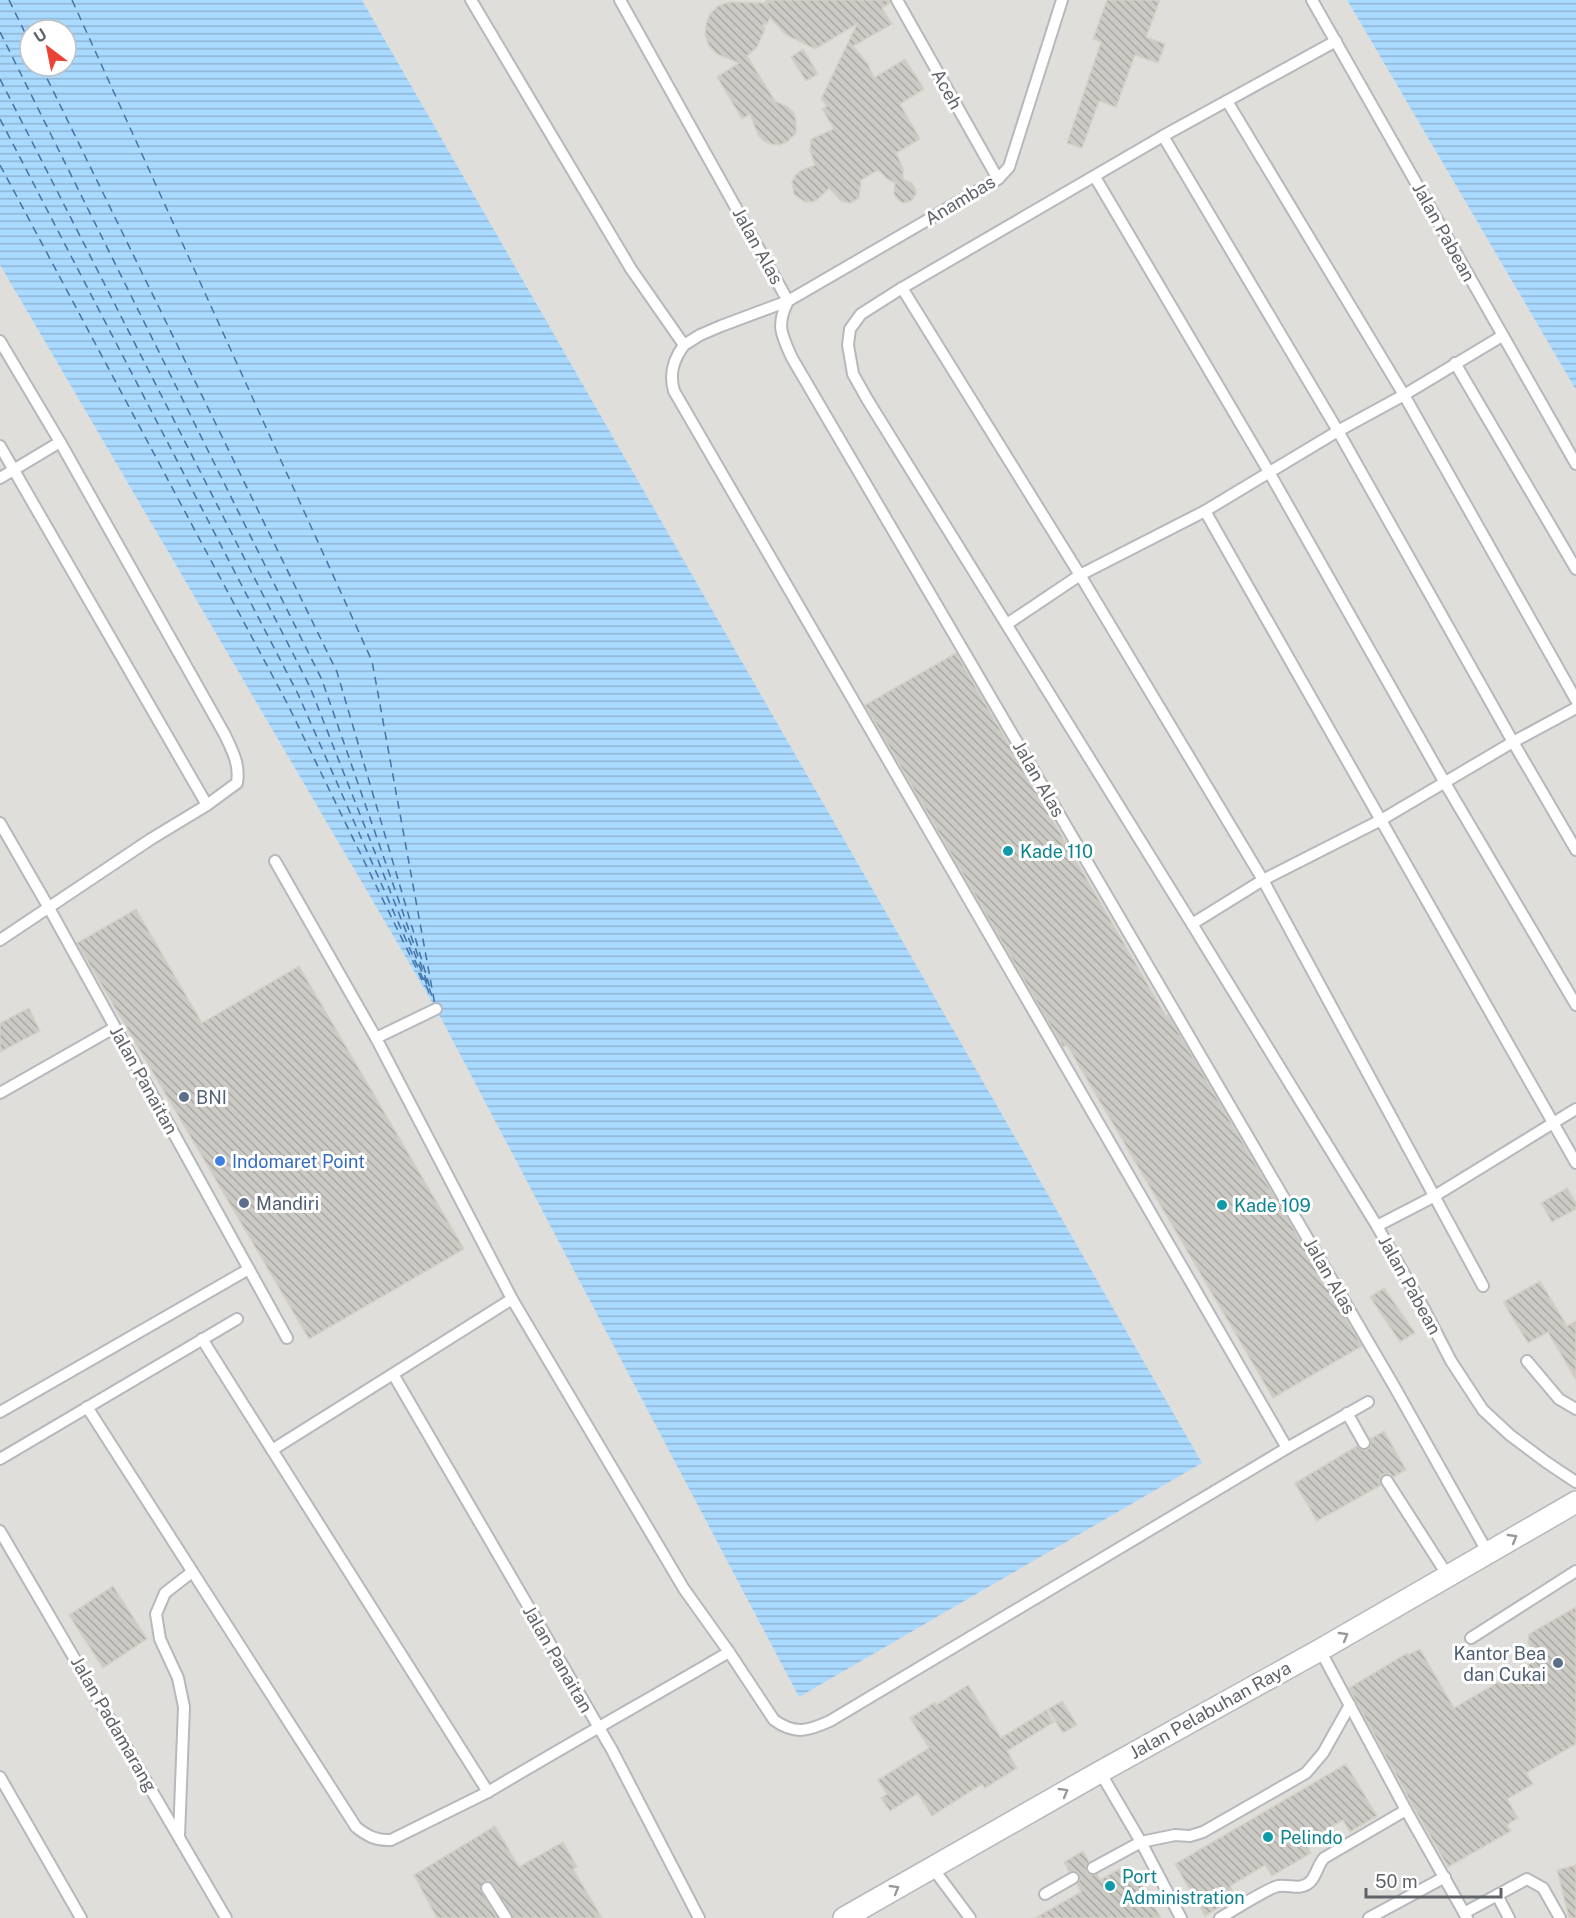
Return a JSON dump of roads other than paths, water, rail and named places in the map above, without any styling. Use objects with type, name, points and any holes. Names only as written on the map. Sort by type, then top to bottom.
[{"type":"street","name":"Jalan Pelabuhan Raya","points":[[844,1918],[1320,1650],[1576,1502]]},
{"type":"lane","points":[[471,0],[631,269],[684,345],[673,364],[670,380],[674,392],[1287,1448]]},
{"type":"lane","name":"Jalan Alas","points":[[620,0],[788,301],[780,317],[783,340],[792,358],[1394,1386],[1488,1553]]},
{"type":"lane","name":"Aceh","points":[[897,0],[998,179]]},
{"type":"lane","name":"Anambas","points":[[684,345],[721,326],[788,301],[998,179],[1009,167],[1062,0]]},
{"type":"lane","name":"Jalan Pabean","points":[[1312,0],[1576,464]]},
{"type":"lane","points":[[1336,41],[1162,136],[902,288],[861,314],[850,329],[848,345],[853,374],[867,399],[1377,1226]]},
{"type":"lane","points":[[1227,101],[1404,395],[1576,700]]},
{"type":"lane","points":[[1162,136],[1338,431],[1576,850]]},
{"type":"lane","points":[[1095,177],[1269,472],[1444,783],[1576,1005]]},
{"type":"lane","points":[[902,288],[1080,575],[1263,880],[1483,1286]]},
{"type":"lane","points":[[1007,624],[1080,575],[1205,511],[1502,336]]},
{"type":"lane","points":[[0,340],[225,735],[239,771],[237,783],[207,805],[150,840],[0,940]]},
{"type":"lane","points":[[1455,363],[1576,569]]},
{"type":"lane","points":[[0,478],[60,442]]},
{"type":"lane","points":[[0,446],[207,805]]},
{"type":"lane","points":[[1205,511],[1576,1163]]},
{"type":"lane","points":[[1192,924],[1263,880],[1381,820],[1513,742],[1576,708]]},
{"type":"lane","name":"Jalan Panaitan","points":[[0,823],[50,908],[114,1028],[287,1338]]},
{"type":"lane","points":[[275,861],[376,1038],[513,1299],[684,1590],[774,1720],[784,1728],[799,1731],[813,1729],[830,1721],[1368,1402]]},
{"type":"lane","points":[[376,1038],[436,1009]]},
{"type":"lane","points":[[0,1093],[114,1028]]},
{"type":"lane","name":"Jalan Pabean","points":[[1576,1109],[1434,1197],[1377,1226],[1451,1361],[1483,1410],[1510,1435],[1576,1482]]},
{"type":"lane","points":[[0,1412],[249,1269]]},
{"type":"lane","points":[[272,1450],[513,1299]]},
{"type":"lane","points":[[0,1459],[237,1319]]},
{"type":"lane","points":[[202,1339],[488,1792]]},
{"type":"lane","points":[[1527,1361],[1559,1399],[1576,1409]]},
{"type":"lane","name":"Jalan Panaitan","points":[[393,1374],[612,1750],[699,1918]]},
{"type":"lane","points":[[87,1407],[356,1827],[367,1836],[381,1841],[391,1840],[488,1792],[729,1652]]},
{"type":"lane","points":[[1347,1413],[1364,1443]]},
{"type":"lane","points":[[1387,1481],[1448,1576]]},
{"type":"lane","name":"Jalan Padamarang","points":[[0,1531],[226,1918]]},
{"type":"lane","points":[[1471,1638],[1576,1571]]},
{"type":"lane","points":[[179,1836],[184,1707],[178,1678],[160,1639],[156,1614],[165,1593],[192,1572]]},
{"type":"lane","points":[[1320,1650],[1465,1916],[1527,1879],[1543,1888],[1560,1918]]},
{"type":"lane","points":[[1093,1868],[1141,1842],[1175,1835],[1190,1836],[1203,1832],[1306,1773],[1323,1753],[1350,1705]]},
{"type":"lane","points":[[1100,1772],[1141,1842],[1181,1918]]},
{"type":"lane","points":[[0,1777],[81,1918]]},
{"type":"lane","points":[[1220,1918],[1277,1886],[1299,1888],[1309,1883],[1316,1874],[1317,1866],[1324,1858],[1406,1810]]},
{"type":"lane","points":[[932,1867],[970,1918]]},
{"type":"lane","points":[[1369,1918],[1445,1877]]},
{"type":"lane","points":[[1045,1894],[1073,1878]]},
{"type":"lane","points":[[487,1888],[506,1918]]},
{"type":"lane","points":[[1497,1895],[1509,1918]]},
{"type":"water","points":[[0,0],[362,0],[1202,1463],[799,1697],[436,1009],[0,265]]},
{"type":"water","points":[[1347,0],[1576,0],[1576,390]]},
{"type":"place","name":"Kade 110","points":[[1008,851]]},
{"type":"place","name":"BNI","points":[[184,1097]]},
{"type":"place","name":"Indomaret Point","points":[[220,1161]]},
{"type":"place","name":"Mandiri","points":[[244,1203]]},
{"type":"place","name":"Kade 109","points":[[1222,1205]]},
{"type":"place","name":"Kantor Bea dan Cukai","points":[[1558,1663]]},
{"type":"place","name":"Pelindo","points":[[1268,1837]]},
{"type":"place","name":"Port Administration","points":[[1110,1886]]}]
